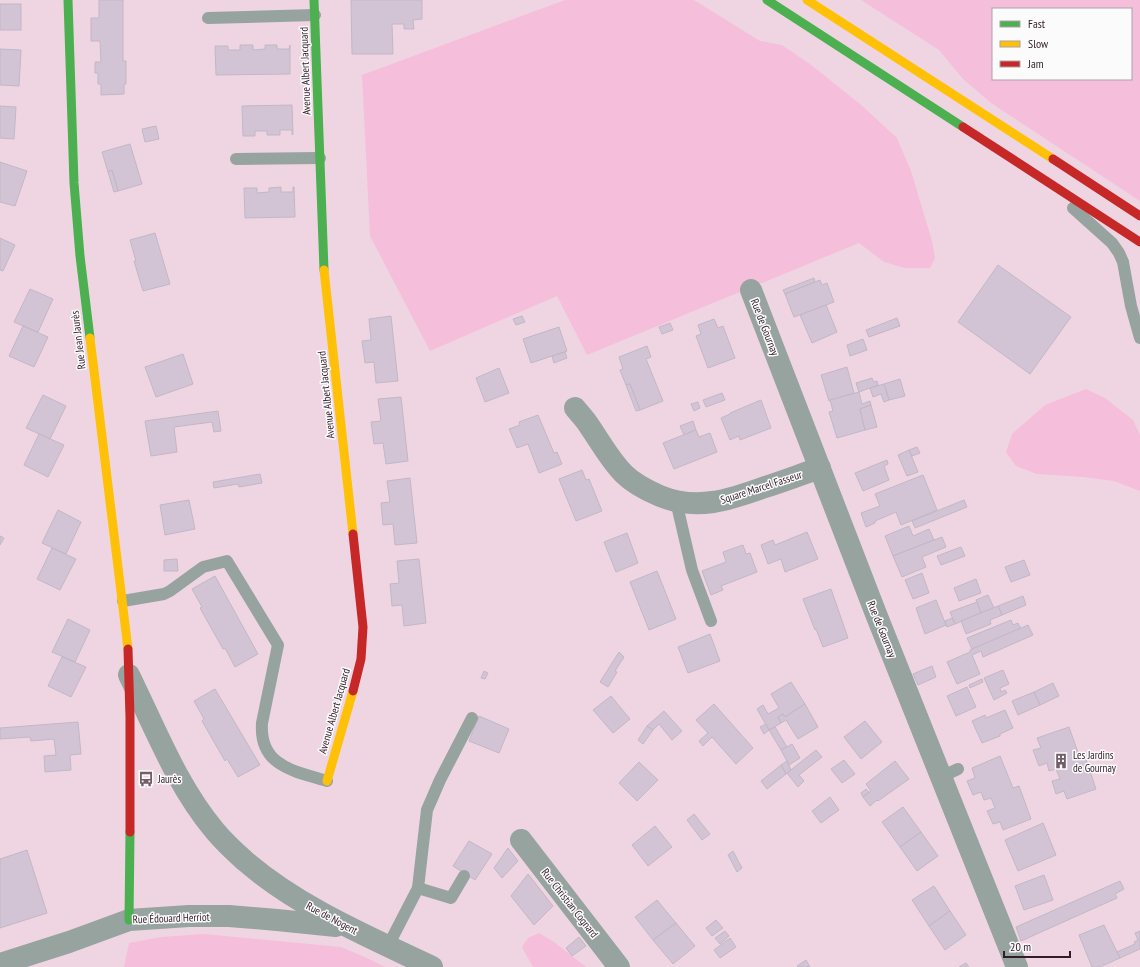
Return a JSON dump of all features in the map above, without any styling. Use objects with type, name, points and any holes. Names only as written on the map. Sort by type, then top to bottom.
[{"type":"street","name":"Rue Jean Jaurès","points":[[68,0],[76,214],[128,649],[131,810],[128,920]]},
{"type":"street","name":"Avenue Albert Jacquard","points":[[314,0],[324,272],[363,620],[361,660],[327,781]]},
{"type":"street","points":[[767,0],[1140,242]]},
{"type":"street","points":[[807,0],[1140,216]]},
{"type":"street","name":"Rue de Gournay","points":[[751,290],[876,614],[950,773],[1017,967]]},
{"type":"street","name":"Square Marcel Fasseur","points":[[575,408],[590,426],[605,451],[624,474],[637,485],[648,491],[676,501],[708,503],[725,500],[820,468]]},
{"type":"street","name":"Rue de Nogent","points":[[129,675],[183,785],[215,832],[239,856],[277,886],[309,906],[349,928],[432,967]]},
{"type":"street","name":"Rue Christian Cognard","points":[[521,840],[620,967]]},
{"type":"street","name":"Rue Édouard Herriot","points":[[0,964],[69,942],[128,920],[189,916],[229,916],[349,928]]},
{"type":"lane","points":[[208,18],[315,16]]},
{"type":"lane","points":[[236,159],[320,158]]},
{"type":"lane","points":[[1020,163],[1099,231],[1116,248],[1123,262],[1140,338]]},
{"type":"lane","points":[[676,501],[692,570],[712,621]]},
{"type":"lane","points":[[123,601],[164,594],[203,567],[227,561],[278,646],[262,723],[264,744],[276,762],[285,768],[327,781]]},
{"type":"lane","points":[[388,946],[418,888],[428,810],[440,780],[472,718]]},
{"type":"lane","points":[[418,888],[451,898],[464,876]]},
{"type":"shaded area","points":[[565,0],[694,0],[760,41],[782,45],[810,64],[860,104],[897,138],[911,171],[932,241],[935,258],[930,268],[905,268],[884,262],[859,243],[587,355],[557,296],[430,351],[370,236],[362,75]]},
{"type":"shaded area","points":[[861,0],[1140,0],[1140,201],[991,103],[963,79],[939,50]]},
{"type":"shaded area","points":[[1086,389],[1105,398],[1133,420],[1140,435],[1140,491],[1114,481],[1037,474],[1016,466],[1006,452],[1012,434],[1045,405]]},
{"type":"shaded area","points":[[539,933],[554,942],[586,967],[533,967],[522,947],[528,938]]},
{"type":"shaded area","points":[[204,934],[341,947],[385,967],[124,967],[129,943],[161,937]]},
{"type":"building","points":[[99,0],[123,0],[123,61],[126,61],[126,84],[124,84],[124,94],[101,95],[101,84],[98,84],[98,73],[95,73],[95,62],[101,62],[100,41],[91,41],[91,18],[99,18]]},
{"type":"building","points":[[351,0],[422,0],[422,19],[413,20],[414,29],[404,29],[404,24],[392,24],[393,54],[352,54]]},
{"type":"building","points":[[0,4],[21,4],[21,30],[0,30]]},
{"type":"building","points":[[240,45],[253,45],[253,50],[265,49],[265,45],[277,45],[277,49],[289,49],[290,45],[290,74],[216,75],[215,46],[228,46],[228,50],[240,50]]},
{"type":"building","points":[[0,49],[21,50],[19,86],[0,85]]},
{"type":"building","points":[[292,105],[293,134],[292,135],[292,130],[280,130],[280,135],[267,135],[267,131],[255,131],[255,136],[243,136],[242,106]]},
{"type":"building","points":[[0,106],[16,107],[14,139],[0,138]]},
{"type":"building","points":[[156,126],[159,139],[145,142],[142,129]]},
{"type":"building","points":[[130,144],[142,184],[118,191],[112,170],[108,172],[102,152]]},
{"type":"building","points":[[0,162],[27,171],[15,206],[0,202]]},
{"type":"building","points":[[112,170],[118,191],[114,192],[108,172]]},
{"type":"building","points":[[281,187],[281,192],[293,192],[294,187],[295,217],[245,218],[244,188],[257,188],[257,193],[269,192],[269,188]]},
{"type":"building","points":[[155,233],[170,284],[143,291],[134,261],[136,261],[130,240]]},
{"type":"building","points":[[0,238],[15,245],[3,271],[0,270]]},
{"type":"building","points":[[998,265],[1071,317],[1030,374],[958,322]]},
{"type":"building","points":[[814,278],[815,282],[785,294],[783,290]]},
{"type":"building","points":[[820,280],[822,285],[827,283],[834,302],[794,317],[785,294]]},
{"type":"building","points":[[30,289],[53,299],[38,332],[14,322]]},
{"type":"building","points":[[826,305],[837,332],[812,343],[800,315]]},
{"type":"building","points":[[391,316],[398,381],[376,383],[374,362],[365,363],[362,341],[371,340],[369,319]]},
{"type":"building","points":[[522,316],[525,322],[516,325],[513,319]]},
{"type":"building","points":[[897,318],[900,326],[869,337],[866,330]]},
{"type":"building","points":[[714,319],[718,328],[723,326],[735,358],[708,368],[696,336],[701,334],[698,325]]},
{"type":"building","points":[[670,323],[673,330],[662,334],[659,327]]},
{"type":"building","points":[[23,326],[48,337],[34,367],[9,356]]},
{"type":"building","points":[[559,327],[567,351],[531,363],[523,339]]},
{"type":"building","points":[[863,339],[867,350],[850,356],[847,345]]},
{"type":"building","points":[[647,346],[651,357],[646,359],[663,401],[640,410],[630,384],[626,385],[620,370],[623,369],[619,357]]},
{"type":"building","points":[[565,352],[567,358],[554,363],[552,356]]},
{"type":"building","points":[[183,354],[193,384],[156,397],[145,367]]},
{"type":"building","points":[[847,367],[854,393],[829,401],[821,375]]},
{"type":"building","points":[[499,368],[509,393],[485,402],[476,378]]},
{"type":"building","points":[[872,378],[874,382],[877,381],[878,385],[859,392],[856,383]]},
{"type":"building","points":[[900,379],[905,396],[889,400],[884,384]]},
{"type":"building","points":[[630,384],[640,410],[636,411],[626,385]]},
{"type":"building","points":[[884,384],[889,400],[884,402],[881,394],[873,397],[870,388]]},
{"type":"building","points":[[859,392],[862,404],[870,401],[871,405],[860,409],[865,430],[837,438],[829,412],[833,411],[830,400]]},
{"type":"building","points":[[722,393],[725,400],[706,407],[703,400]]},
{"type":"building","points":[[43,395],[66,406],[50,439],[26,428]]},
{"type":"building","points":[[401,397],[408,461],[386,464],[383,443],[374,444],[371,422],[381,421],[378,399]]},
{"type":"building","points":[[761,400],[771,428],[740,440],[739,436],[730,440],[721,418]]},
{"type":"building","points":[[698,402],[700,408],[694,411],[691,404]]},
{"type":"building","points":[[871,405],[877,427],[865,430],[860,409]]},
{"type":"building","points":[[218,411],[221,431],[214,432],[212,422],[174,427],[177,452],[151,456],[145,421]]},
{"type":"building","points":[[538,415],[554,453],[557,452],[562,464],[539,473],[528,444],[517,448],[509,429],[520,425],[519,422]]},
{"type":"building","points":[[693,421],[696,430],[684,435],[680,426]]},
{"type":"building","points":[[696,430],[699,437],[710,433],[717,452],[674,469],[663,443]]},
{"type":"building","points":[[39,434],[64,445],[48,477],[24,465]]},
{"type":"building","points":[[917,447],[920,453],[912,456],[909,450]]},
{"type":"building","points":[[909,450],[918,472],[907,476],[898,455]]},
{"type":"building","points":[[887,460],[888,464],[884,466],[889,480],[863,491],[855,473]]},
{"type":"building","points":[[582,470],[586,480],[589,479],[602,511],[576,521],[559,479]]},
{"type":"building","points":[[260,474],[262,483],[239,487],[238,484],[214,488],[213,482]]},
{"type":"building","points":[[923,475],[937,510],[901,525],[896,512],[875,521],[875,523],[866,527],[861,513],[880,506],[875,494]]},
{"type":"building","points":[[410,478],[417,543],[395,545],[393,524],[383,525],[381,503],[390,502],[387,481]]},
{"type":"building","points":[[189,500],[195,529],[165,535],[160,505]]},
{"type":"building","points":[[964,500],[967,507],[915,528],[912,521]]},
{"type":"building","points":[[58,510],[81,522],[66,554],[42,543]]},
{"type":"building","points":[[909,526],[913,536],[929,529],[934,540],[893,556],[885,536]]},
{"type":"building","points":[[807,532],[818,559],[785,572],[781,559],[768,564],[761,545],[773,540],[775,545]]},
{"type":"building","points":[[627,533],[638,563],[616,572],[604,542]]},
{"type":"building","points":[[0,536],[4,538],[0,545]]},
{"type":"building","points":[[942,537],[946,547],[922,557],[926,567],[902,577],[893,556]]},
{"type":"building","points":[[743,545],[746,554],[750,553],[757,572],[721,586],[723,590],[711,595],[702,571],[726,562],[723,552]]},
{"type":"building","points":[[961,547],[965,556],[941,565],[937,556]]},
{"type":"building","points":[[52,548],[76,559],[60,590],[37,579]]},
{"type":"building","points":[[177,559],[178,571],[164,571],[164,560]]},
{"type":"building","points":[[419,559],[426,623],[404,626],[402,605],[392,606],[390,584],[399,583],[397,561]]},
{"type":"building","points":[[1024,560],[1030,575],[1011,582],[1005,567]]},
{"type":"building","points":[[657,571],[676,619],[649,630],[630,582]]},
{"type":"building","points":[[922,573],[929,593],[913,599],[905,580]]},
{"type":"building","points":[[215,576],[258,654],[235,667],[200,608],[202,607],[192,589]]},
{"type":"building","points":[[976,579],[981,593],[959,601],[954,588]]},
{"type":"building","points":[[831,589],[848,638],[823,647],[803,599]]},
{"type":"building","points":[[988,595],[994,608],[981,613],[976,600]]},
{"type":"building","points":[[1023,596],[1026,605],[1002,615],[998,606]]},
{"type":"building","points":[[936,600],[946,625],[925,634],[916,608]]},
{"type":"building","points":[[977,602],[981,613],[955,624],[950,612]]},
{"type":"building","points":[[998,606],[1002,615],[990,620],[991,624],[966,634],[961,621]]},
{"type":"building","points":[[952,618],[955,624],[947,627],[945,621]]},
{"type":"building","points":[[68,619],[90,630],[75,662],[52,652]]},
{"type":"building","points":[[1011,620],[1013,625],[1018,623],[1021,629],[972,649],[967,638]]},
{"type":"building","points":[[1028,625],[1033,635],[983,657],[981,651],[972,655],[980,674],[957,684],[947,662],[970,652],[972,649]]},
{"type":"building","points":[[710,634],[720,661],[688,673],[678,647]]},
{"type":"building","points":[[619,652],[624,657],[615,671],[617,672],[608,687],[600,682]]},
{"type":"building","points":[[62,657],[86,667],[71,697],[48,686]]},
{"type":"building","points":[[932,666],[936,677],[918,685],[913,674]]},
{"type":"building","points":[[1003,670],[1009,684],[1000,688],[1001,692],[1005,690],[1007,693],[994,700],[984,678]]},
{"type":"building","points":[[484,671],[488,673],[485,679],[481,678]]},
{"type":"building","points":[[982,679],[983,682],[970,688],[969,685]]},
{"type":"building","points":[[791,682],[805,704],[785,717],[783,714],[778,717],[781,723],[769,730],[757,709],[763,705],[768,714],[779,708],[771,694]]},
{"type":"building","points":[[1053,683],[1059,696],[1040,705],[1034,692]]},
{"type":"building","points":[[967,687],[976,707],[956,716],[947,696]]},
{"type":"building","points":[[215,689],[260,765],[238,777],[227,759],[225,761],[202,721],[204,719],[194,701]]},
{"type":"building","points":[[1034,692],[1040,705],[1018,715],[1012,701]]},
{"type":"building","points":[[611,696],[630,719],[613,733],[593,710]]},
{"type":"building","points":[[714,704],[753,748],[736,764],[712,737],[703,746],[699,741],[708,733],[696,720]]},
{"type":"building","points":[[805,704],[818,727],[798,739],[786,720],[781,723],[778,717],[783,714],[785,717]]},
{"type":"building","points":[[1005,710],[1013,728],[1000,734],[1000,736],[982,743],[972,721],[985,715],[986,718]]},
{"type":"building","points":[[664,711],[682,731],[672,740],[659,724],[653,730],[647,726]]},
{"type":"building","points":[[479,716],[509,729],[499,753],[469,741]]},
{"type":"building","points":[[865,721],[882,742],[861,759],[844,737]]},
{"type":"building","points":[[78,722],[81,754],[70,755],[71,770],[45,772],[44,756],[56,755],[54,739],[31,741],[30,737],[0,739],[0,728]]},
{"type":"building","points":[[766,724],[769,730],[764,734],[760,727]]},
{"type":"building","points":[[647,726],[653,730],[643,744],[638,740]]},
{"type":"building","points":[[775,727],[787,747],[781,750],[769,730]]},
{"type":"building","name":"Les Jardins de Gournay","points":[[1069,727],[1080,758],[1085,756],[1096,789],[1067,799],[1064,791],[1056,794],[1052,781],[1060,779],[1056,769],[1049,771],[1047,763],[1039,766],[1033,750],[1041,748],[1037,738]]},
{"type":"building","points":[[792,744],[800,758],[789,765],[781,750]]},
{"type":"building","points":[[816,750],[822,757],[799,775],[804,781],[798,787],[787,773]]},
{"type":"building","points":[[1000,756],[1013,788],[1019,786],[1031,819],[1003,830],[1000,822],[993,824],[987,811],[995,808],[991,798],[984,800],[981,792],[973,795],[967,781],[975,778],[972,768]]},
{"type":"building","points":[[844,760],[855,774],[842,783],[831,769]]},
{"type":"building","points":[[787,761],[791,770],[786,774],[781,765]]},
{"type":"building","points":[[895,761],[909,779],[870,806],[863,797],[871,791],[866,784]]},
{"type":"building","points":[[639,762],[658,780],[637,801],[619,783]]},
{"type":"building","points":[[781,765],[786,774],[767,789],[761,781]]},
{"type":"building","points":[[866,789],[869,792],[863,797],[861,793]]},
{"type":"building","points":[[830,797],[839,810],[821,823],[812,811]]},
{"type":"building","points":[[903,807],[921,832],[900,847],[882,822]]},
{"type":"building","points":[[694,814],[710,834],[702,840],[687,820]]},
{"type":"building","points":[[1043,823],[1056,855],[1018,871],[1005,840]]},
{"type":"building","points":[[655,826],[672,847],[648,866],[632,845]]},
{"type":"building","points":[[921,832],[938,856],[917,871],[900,847]]},
{"type":"building","points":[[469,841],[492,854],[475,880],[453,866]]},
{"type":"building","points":[[508,848],[518,861],[502,878],[494,868]]},
{"type":"building","points":[[27,850],[47,913],[0,928],[0,859]]},
{"type":"building","points":[[733,851],[742,868],[737,872],[728,855]]},
{"type":"building","points":[[528,874],[553,906],[534,925],[511,896]]},
{"type":"building","points":[[1044,875],[1053,900],[1024,910],[1015,886]]},
{"type":"building","points":[[1120,881],[1124,889],[1115,894],[1117,898],[1021,941],[1016,927]]},
{"type":"building","points":[[934,886],[950,911],[929,926],[912,900]]},
{"type":"building","points":[[657,900],[676,923],[653,940],[635,917]]},
{"type":"building","points":[[950,911],[966,935],[945,950],[929,926]]},
{"type":"building","points":[[716,920],[723,928],[712,936],[706,928]]},
{"type":"building","points":[[676,923],[695,946],[673,964],[653,940]]},
{"type":"building","points":[[1104,925],[1120,958],[1100,967],[1092,967],[1079,935]]},
{"type":"building","points":[[725,931],[729,936],[720,944],[715,938]]},
{"type":"building","points":[[1140,931],[1140,949],[1120,958],[1117,952],[1135,944],[1134,942],[1138,940],[1135,933]]},
{"type":"building","points":[[579,937],[586,946],[572,956],[566,948]]},
{"type":"building","points":[[730,938],[736,947],[720,958],[714,950]]},
{"type":"building","points":[[806,960],[810,967],[797,966]]},
{"type":"building","points":[[966,963],[969,967],[959,967]]},
{"type":"traffic: fast","points":[[68,0],[74,183],[80,256],[90,338]]},
{"type":"traffic: fast","points":[[314,0],[324,270]]},
{"type":"traffic: fast","points":[[767,0],[963,127]]},
{"type":"traffic: fast","points":[[129,920],[130,832]]},
{"type":"traffic: slow","points":[[807,0],[1053,159]]},
{"type":"traffic: slow","points":[[324,270],[353,534]]},
{"type":"traffic: slow","points":[[90,338],[128,649]]},
{"type":"traffic: slow","points":[[327,781],[353,691]]},
{"type":"traffic: jam","points":[[963,127],[1140,242]]},
{"type":"traffic: jam","points":[[1053,159],[1140,216]]},
{"type":"traffic: jam","points":[[353,534],[363,627],[361,659],[353,691]]},
{"type":"traffic: jam","points":[[128,649],[130,717],[130,832]]},
{"type":"place","name":"Les Jardins de Gournay","points":[[1061,761]]},
{"type":"place","name":"Jaurès","points":[[146,779]]}]
